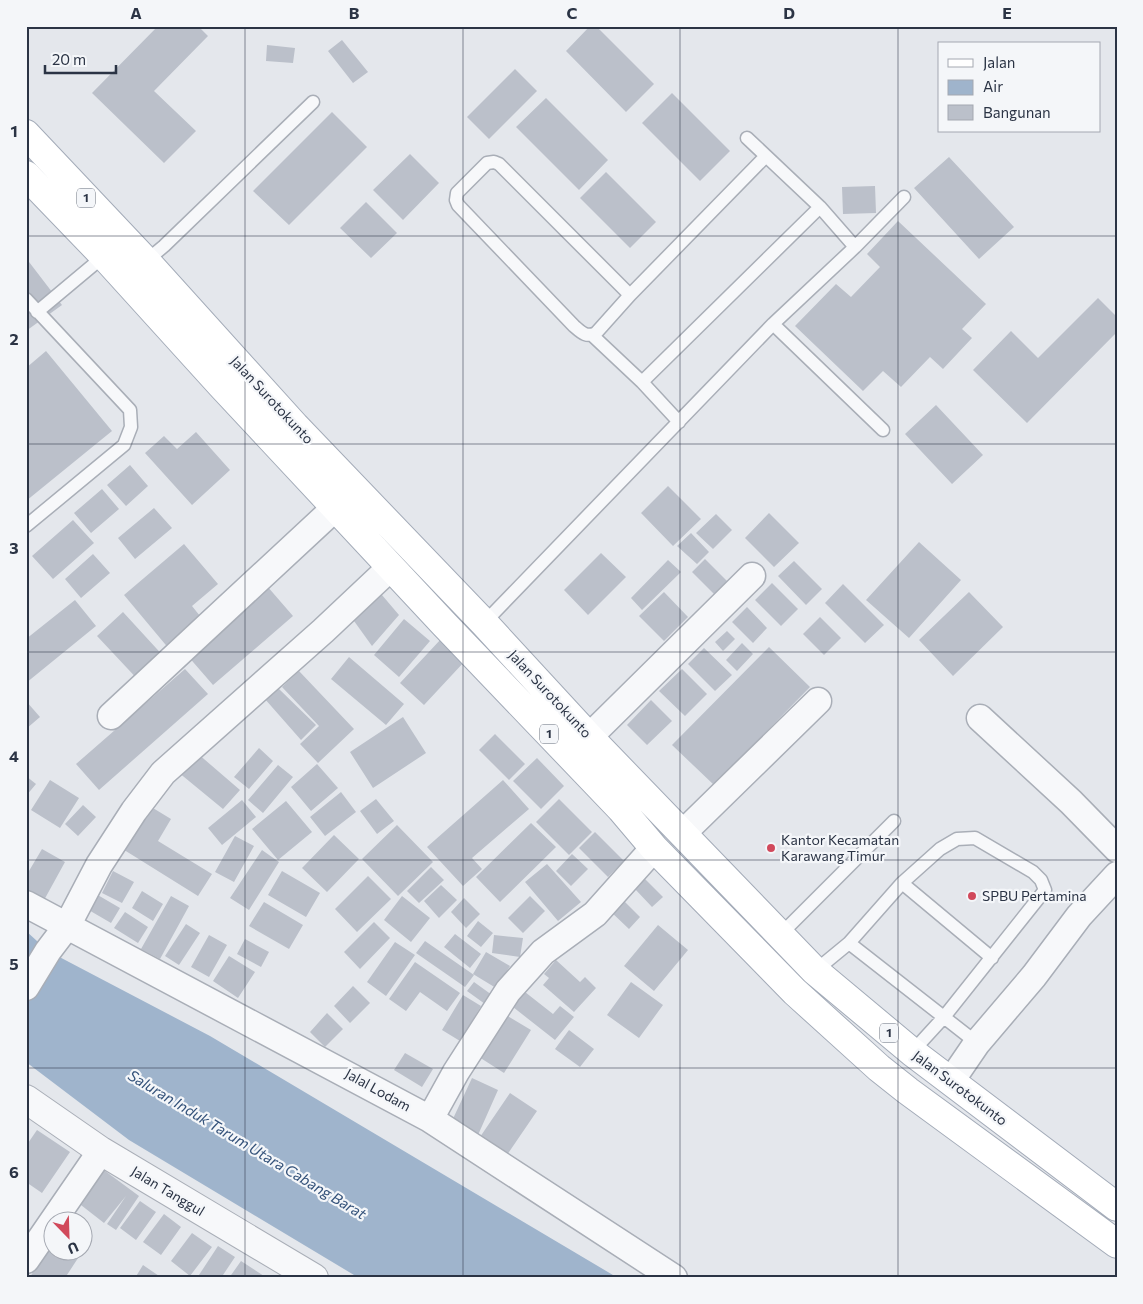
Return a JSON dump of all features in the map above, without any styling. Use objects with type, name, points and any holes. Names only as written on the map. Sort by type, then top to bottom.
[{"type":"main road","name":"Jalan Surotokunto","points":[[26,134],[146,261],[295,426],[484,623],[589,737],[815,970],[912,1052],[1117,1207]]},
{"type":"main road","name":"Jalan Surotokunto","points":[[26,175],[104,256],[335,508],[621,809],[654,848],[795,992],[879,1068],[1117,1244]]},
{"type":"main road","points":[[621,809],[640,790]]},
{"type":"main road","points":[[1035,1185],[1052,1159]]},
{"type":"street","points":[[111,716],[335,508]]},
{"type":"street","points":[[26,987],[48,951],[67,926],[99,865],[134,811],[163,772],[323,631],[391,567]]},
{"type":"street","points":[[589,737],[752,576]]},
{"type":"street","points":[[682,834],[818,701]]},
{"type":"street","points":[[980,718],[1072,802],[1117,849]]},
{"type":"street","points":[[430,1119],[456,1072],[508,991],[544,952],[594,914],[654,848]]},
{"type":"street","points":[[950,1081],[977,1043],[1034,976],[1079,916],[1117,875]]},
{"type":"street","name":"Jalal Lodam","points":[[26,904],[430,1119],[674,1278]]},
{"type":"street","name":"Jalan Tanggul","points":[[26,1099],[100,1151],[314,1278]]},
{"type":"street","points":[[26,1260],[100,1151]]},
{"type":"lane","points":[[146,261],[164,246],[313,102]]},
{"type":"lane","points":[[747,138],[820,207],[856,247]]},
{"type":"lane","points":[[630,296],[499,164],[494,162],[487,164],[457,193],[458,205],[574,326],[586,335],[592,335],[596,333],[766,156]]},
{"type":"lane","points":[[484,623],[773,324],[856,247],[904,197]]},
{"type":"lane","points":[[642,382],[820,207]]},
{"type":"lane","points":[[37,312],[104,256]]},
{"type":"lane","points":[[26,299],[130,410],[131,427],[124,445],[26,526]]},
{"type":"lane","points":[[773,324],[883,430]]},
{"type":"lane","points":[[592,335],[642,382],[678,422]]},
{"type":"lane","points":[[780,935],[894,821]]},
{"type":"lane","points":[[815,970],[849,943],[902,883],[940,849],[956,839],[975,838],[1033,872],[1041,880],[1045,890],[944,1017],[912,1052]]},
{"type":"lane","points":[[902,883],[992,958]]},
{"type":"lane","points":[[849,943],[977,1043]]},
{"type":"water","name":"Saluran Induk Tarum Utara Cabang Barat","points":[[26,931],[48,951],[210,1036],[618,1278],[359,1278],[129,1140],[26,1062]]},
{"type":"building","points":[[158,26],[198,26],[208,36],[154,91],[196,131],[164,163],[92,93]]},
{"type":"building","points":[[590,26],[596,26],[654,84],[626,112],[566,51]]},
{"type":"building","points":[[342,40],[368,72],[353,83],[328,51]]},
{"type":"building","points":[[267,45],[295,48],[293,63],[266,61]]},
{"type":"building","points":[[515,69],[537,91],[489,139],[467,117]]},
{"type":"building","points":[[672,93],[730,151],[700,181],[642,123]]},
{"type":"building","points":[[546,98],[608,160],[579,190],[516,127]]},
{"type":"building","points":[[332,112],[367,147],[289,225],[253,191]]},
{"type":"building","points":[[410,154],[439,183],[403,220],[373,190]]},
{"type":"building","points":[[949,157],[1014,227],[979,259],[914,188]]},
{"type":"building","points":[[606,172],[656,222],[630,248],[580,198]]},
{"type":"building","points":[[875,186],[876,213],[843,214],[842,187]]},
{"type":"building","points":[[366,202],[397,233],[371,258],[340,228]]},
{"type":"building","points":[[898,221],[986,304],[962,329],[972,338],[943,369],[930,357],[901,387],[883,371],[863,391],[795,326],[836,284],[851,297],[880,267],[867,254]]},
{"type":"building","points":[[26,258],[62,305],[26,331]]},
{"type":"building","points":[[1098,298],[1117,317],[1117,332],[1027,423],[973,370],[1011,331],[1038,358]]},
{"type":"building","points":[[46,351],[112,431],[26,501],[26,368]]},
{"type":"building","points":[[936,405],[983,455],[952,484],[905,434]]},
{"type":"building","points":[[196,432],[230,470],[192,505],[145,453],[164,436],[177,449]]},
{"type":"building","points":[[130,465],[148,486],[126,506],[107,485]]},
{"type":"building","points":[[668,486],[701,519],[673,546],[641,513]]},
{"type":"building","points":[[102,489],[119,509],[91,533],[74,513]]},
{"type":"building","points":[[154,508],[172,528],[135,559],[118,538]]},
{"type":"building","points":[[769,513],[799,543],[774,567],[745,538]]},
{"type":"building","points":[[716,514],[732,530],[713,549],[696,533]]},
{"type":"building","points":[[73,520],[94,543],[53,579],[32,556]]},
{"type":"building","points":[[691,533],[709,552],[697,564],[677,546]]},
{"type":"building","points":[[919,542],[961,580],[909,638],[866,600]]},
{"type":"building","points":[[184,544],[218,584],[192,606],[204,621],[170,650],[124,595]]},
{"type":"building","points":[[601,553],[626,577],[588,615],[564,590]]},
{"type":"building","points":[[93,554],[110,573],[81,598],[65,579]]},
{"type":"building","points":[[705,559],[728,582],[715,595],[692,572]]},
{"type":"building","points":[[668,560],[681,572],[642,610],[631,598]]},
{"type":"building","points":[[794,561],[822,589],[806,605],[778,576]]},
{"type":"building","points":[[772,583],[798,609],[781,626],[755,600]]},
{"type":"building","points":[[843,584],[884,625],[865,643],[825,603]]},
{"type":"building","points":[[267,586],[293,616],[213,685],[187,655]]},
{"type":"building","points":[[376,588],[399,615],[372,646],[349,614]]},
{"type":"building","points":[[664,592],[688,617],[664,641],[639,616]]},
{"type":"building","points":[[969,592],[1003,627],[953,676],[919,640]]},
{"type":"building","points":[[75,600],[96,626],[26,683],[26,639]]},
{"type":"building","points":[[747,607],[767,628],[753,643],[732,622]]},
{"type":"building","points":[[123,612],[167,660],[142,684],[97,636]]},
{"type":"building","points":[[820,617],[841,638],[824,655],[803,634]]},
{"type":"building","points":[[404,619],[430,641],[399,677],[374,655]]},
{"type":"building","points":[[727,631],[735,639],[723,651],[715,642]]},
{"type":"building","points":[[441,639],[465,661],[424,705],[400,683]]},
{"type":"building","points":[[742,643],[753,654],[737,671],[726,660]]},
{"type":"building","points":[[769,647],[810,687],[714,785],[672,745]]},
{"type":"building","points":[[704,648],[732,675],[715,691],[688,664]]},
{"type":"building","points":[[349,657],[404,704],[386,725],[331,679]]},
{"type":"building","points":[[185,669],[208,694],[99,790],[76,764]]},
{"type":"building","points":[[682,669],[707,694],[685,716],[659,691]]},
{"type":"building","points":[[299,671],[354,729],[318,763],[300,744],[319,726],[282,687]]},
{"type":"building","points":[[278,688],[316,725],[301,740],[257,690]]},
{"type":"building","points":[[651,700],[672,721],[647,745],[627,725]]},
{"type":"building","points":[[26,701],[40,717],[26,729]]},
{"type":"building","points":[[403,717],[426,753],[373,788],[350,752]]},
{"type":"building","points":[[495,734],[525,764],[509,780],[479,750]]},
{"type":"building","points":[[259,748],[273,761],[249,789],[234,777]]},
{"type":"building","points":[[197,753],[240,790],[223,809],[178,772]]},
{"type":"building","points":[[537,758],[564,786],[541,809],[513,781]]},
{"type":"building","points":[[317,764],[338,788],[311,811],[291,787]]},
{"type":"building","points":[[278,765],[293,777],[263,813],[248,800]]},
{"type":"building","points":[[26,776],[36,784],[26,796]]},
{"type":"building","points":[[50,780],[79,798],[60,828],[31,810]]},
{"type":"building","points":[[503,780],[529,809],[472,858],[482,869],[463,886],[427,847]]},
{"type":"building","points":[[341,792],[356,812],[325,836],[310,817]]},
{"type":"building","points":[[376,799],[394,821],[377,834],[360,811]]},
{"type":"building","points":[[559,799],[592,832],[569,855],[536,822]]},
{"type":"building","points":[[242,800],[256,817],[222,845],[208,828]]},
{"type":"building","points":[[286,801],[312,832],[278,860],[252,829]]},
{"type":"building","points":[[83,805],[96,817],[78,836],[65,824]]},
{"type":"building","points":[[148,805],[171,819],[158,841],[212,874],[198,896],[121,848]]},
{"type":"building","points":[[531,823],[556,847],[500,902],[476,877]]},
{"type":"building","points":[[397,825],[433,862],[398,896],[362,859]]},
{"type":"building","points":[[595,832],[624,861],[608,877],[579,848]]},
{"type":"building","points":[[334,835],[359,859],[327,892],[302,868]]},
{"type":"building","points":[[235,836],[254,846],[234,882],[215,872]]},
{"type":"building","points":[[42,849],[65,862],[43,902],[26,892],[26,876]]},
{"type":"building","points":[[262,850],[279,862],[249,910],[230,898]]},
{"type":"building","points":[[572,854],[588,869],[571,886],[556,871]]},
{"type":"building","points":[[547,864],[581,902],[558,921],[525,882]]},
{"type":"building","points":[[431,867],[444,880],[419,903],[407,891]]},
{"type":"building","points":[[113,871],[134,882],[122,903],[102,893]]},
{"type":"building","points":[[282,871],[320,893],[306,917],[268,895]]},
{"type":"building","points":[[368,876],[391,899],[357,932],[335,909]]},
{"type":"building","points":[[645,879],[663,897],[652,907],[635,889]]},
{"type":"building","points":[[441,885],[457,900],[439,918],[424,901]]},
{"type":"building","points":[[142,891],[163,904],[153,921],[132,908]]},
{"type":"building","points":[[96,894],[120,908],[111,923],[87,909]]},
{"type":"building","points":[[171,896],[189,906],[160,959],[141,949]]},
{"type":"building","points":[[402,896],[430,918],[411,942],[384,920]]},
{"type":"building","points":[[530,896],[545,911],[523,933],[508,918]]},
{"type":"building","points":[[464,898],[480,914],[466,928],[451,912]]},
{"type":"building","points":[[621,898],[640,917],[629,929],[609,910]]},
{"type":"building","points":[[264,902],[303,925],[289,949],[249,926]]},
{"type":"building","points":[[125,912],[148,927],[138,943],[114,928]]},
{"type":"building","points":[[478,921],[493,933],[481,947],[467,936]]},
{"type":"building","points":[[374,922],[390,938],[360,969],[344,952]]},
{"type":"building","points":[[186,924],[200,933],[179,965],[165,956]]},
{"type":"building","points":[[658,925],[688,950],[654,991],[624,966]]},
{"type":"building","points":[[455,934],[481,954],[470,968],[444,947]]},
{"type":"building","points":[[209,935],[227,945],[209,977],[191,967]]},
{"type":"building","points":[[494,935],[523,938],[520,957],[492,953]]},
{"type":"building","points":[[245,939],[269,952],[261,967],[237,954]]},
{"type":"building","points":[[425,941],[474,975],[465,987],[416,953]]},
{"type":"building","points":[[395,942],[415,955],[386,996],[367,982]]},
{"type":"building","points":[[486,952],[510,966],[496,988],[473,974]]},
{"type":"building","points":[[229,956],[255,972],[238,998],[213,981]]},
{"type":"building","points":[[556,960],[580,982],[585,977],[596,988],[574,1012],[543,985],[549,978],[544,974]]},
{"type":"building","points":[[415,962],[460,993],[447,1011],[420,992],[406,1011],[389,999]]},
{"type":"building","points":[[474,982],[492,995],[485,1004],[467,991]]},
{"type":"building","points":[[631,982],[663,1005],[639,1038],[607,1015]]},
{"type":"building","points":[[353,986],[370,1003],[350,1023],[334,1006]]},
{"type":"building","points":[[525,992],[553,1014],[560,1006],[574,1017],[555,1040],[513,1007]]},
{"type":"building","points":[[463,995],[481,1006],[460,1041],[442,1030]]},
{"type":"building","points":[[327,1013],[343,1029],[325,1047],[310,1032]]},
{"type":"building","points":[[506,1015],[531,1030],[504,1073],[479,1057]]},
{"type":"building","points":[[569,1030],[594,1049],[580,1067],[555,1049]]},
{"type":"building","points":[[405,1053],[433,1069],[422,1087],[394,1070]]},
{"type":"building","points":[[472,1078],[498,1090],[478,1135],[451,1123]]},
{"type":"building","points":[[510,1093],[537,1111],[507,1155],[480,1137]]},
{"type":"building","points":[[37,1130],[70,1152],[42,1193],[26,1182],[26,1146]]},
{"type":"building","points":[[97,1165],[139,1196],[116,1230],[107,1224],[126,1196],[104,1223],[72,1198]]},
{"type":"building","points":[[140,1201],[156,1212],[136,1240],[120,1228]]},
{"type":"building","points":[[164,1214],[181,1227],[161,1255],[143,1242]]},
{"type":"building","points":[[192,1233],[212,1247],[190,1276],[171,1261]]},
{"type":"building","points":[[218,1246],[235,1257],[221,1278],[197,1278]]},
{"type":"building","points":[[42,1258],[42,1262],[75,1262],[65,1278],[30,1277]]},
{"type":"building","points":[[241,1261],[267,1278],[229,1278]]},
{"type":"building","points":[[143,1265],[162,1278],[135,1278]]},
{"type":"place","name":"Kantor Kecamatan Karawang Timur","points":[[771,848]]},
{"type":"place","name":"SPBU Pertamina","points":[[972,896]]}]
